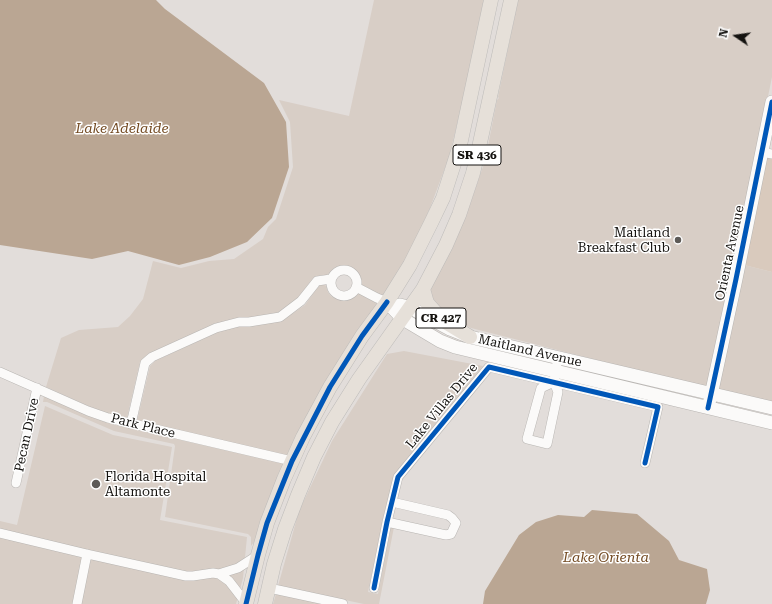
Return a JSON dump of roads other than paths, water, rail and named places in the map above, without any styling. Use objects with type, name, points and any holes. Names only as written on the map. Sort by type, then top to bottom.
[{"type":"main road","name":"SR 436","points":[[246,604],[258,556],[273,507],[303,437],[343,366],[387,302],[418,251],[447,187],[460,145],[491,0]]},
{"type":"main road","name":"SR 436","points":[[265,604],[282,539],[308,470],[345,401],[370,363],[407,314],[423,289],[446,245],[464,201],[478,152],[511,0]]},
{"type":"main road","points":[[476,71],[481,85],[491,91]]},
{"type":"main road","name":"Orienta Avenue","points":[[708,408],[736,279],[767,153],[772,102]]},
{"type":"main road","name":"CR 427","points":[[423,289],[427,303],[435,312],[447,323],[470,337]]},
{"type":"main road","name":"Maitland Avenue","points":[[387,302],[407,314],[470,337],[772,408]]},
{"type":"main road","name":"Maitland Avenue","points":[[407,314],[428,335],[455,347],[555,376],[772,423]]},
{"type":"main road","points":[[303,437],[305,460],[308,470]]},
{"type":"main road","points":[[292,461],[298,480],[298,495]]},
{"type":"street","points":[[347,270],[355,277],[357,282],[356,287],[350,295],[345,297],[340,296],[332,290],[331,280],[337,272],[347,270]]},
{"type":"street","points":[[131,424],[145,363],[152,357],[216,328],[239,322],[249,322],[280,317],[301,301],[317,281],[331,280]]},
{"type":"street","points":[[356,287],[387,302]]},
{"type":"street","points":[[555,376],[541,388],[527,439],[547,444],[558,392],[555,376],[558,357]]},
{"type":"street","name":"Lake Villas Drive","points":[[374,588],[387,522],[398,477],[488,367],[555,376],[658,407],[646,463]]},
{"type":"street","name":"Park Place","points":[[0,372],[88,411],[108,418],[292,461]]},
{"type":"street","name":"Pecan Drive","points":[[16,483],[37,388]]},
{"type":"street","points":[[387,522],[446,535],[451,534],[456,523],[448,515],[392,502]]},
{"type":"street","points":[[0,533],[186,576],[213,573],[219,574],[229,581],[246,604]]},
{"type":"street","points":[[77,604],[87,554]]},
{"type":"street","points":[[219,574],[238,568],[258,556]]},
{"type":"street","points":[[269,588],[343,604]]},
{"type":"water","name":"Lake Adelaide","points":[[0,0],[156,0],[165,9],[264,83],[286,122],[289,167],[272,218],[247,242],[210,257],[179,265],[128,251],[92,259],[0,245]]},
{"type":"water","name":"Lake Orienta","points":[[592,510],[637,514],[669,541],[679,560],[707,569],[710,590],[706,604],[483,604],[485,591],[519,535],[536,522],[558,515],[584,517]]},
{"type":"place","name":"Maitland Breakfast Club","points":[[678,240]]},
{"type":"place","name":"Florida Hospital Altamonte","points":[[96,484]]}]
